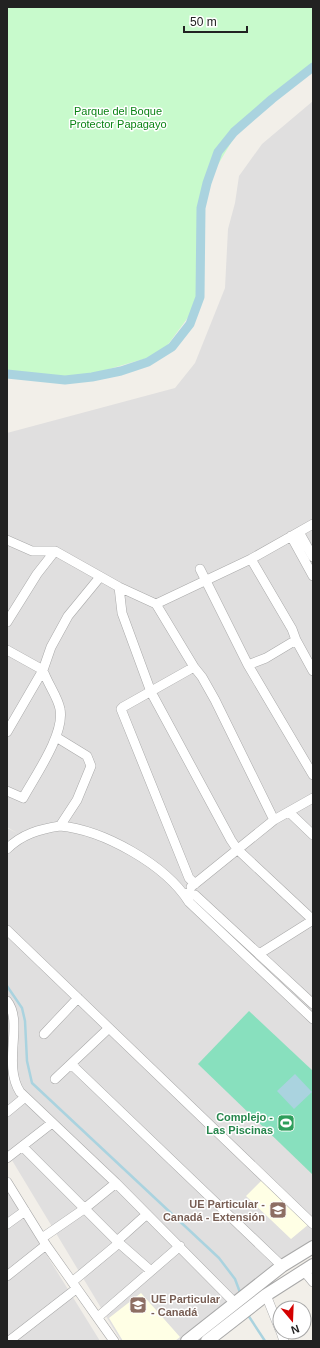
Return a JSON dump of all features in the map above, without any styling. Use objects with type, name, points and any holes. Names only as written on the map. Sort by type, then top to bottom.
[{"type":"street","points":[[156,604],[251,559],[313,524]]},
{"type":"street","points":[[295,534],[313,557]]},
{"type":"street","points":[[295,534],[313,576]]},
{"type":"street","points":[[7,540],[32,551],[55,551],[119,587],[156,604],[194,667],[202,676],[274,820]]},
{"type":"street","points":[[7,622],[37,574],[55,551]]},
{"type":"street","points":[[251,559],[313,671]]},
{"type":"street","points":[[200,569],[248,665],[313,775]]},
{"type":"street","points":[[7,732],[43,670],[51,647],[68,616],[100,577]]},
{"type":"street","points":[[119,587],[122,613],[151,692],[237,848],[313,920],[259,954]]},
{"type":"street","points":[[248,665],[272,655],[296,640]]},
{"type":"street","points":[[7,650],[43,670],[48,686],[60,708],[61,719],[56,737],[22,798],[7,791]]},
{"type":"street","points":[[194,667],[123,707],[122,712],[189,878],[195,884]]},
{"type":"street","points":[[56,737],[87,756],[91,766],[77,800],[60,826]]},
{"type":"street","points":[[183,893],[237,848],[274,820],[313,798]]},
{"type":"street","points":[[289,812],[313,835]]},
{"type":"street","points":[[7,849],[15,841],[30,833],[60,826],[74,827],[96,835],[137,855],[162,873],[183,893],[189,902],[313,1019]]},
{"type":"street","points":[[183,893],[195,895],[313,1004]]},
{"type":"street","points":[[7,930],[313,1224]]},
{"type":"street","points":[[44,1034],[78,998]]},
{"type":"street","points":[[8,1003],[14,1015],[10,1061],[13,1078],[24,1098],[116,1182],[236,1301]]},
{"type":"street","points":[[55,1079],[109,1028]]},
{"type":"street","points":[[71,1064],[282,1266]]},
{"type":"street","points":[[7,1112],[24,1098]]},
{"type":"street","points":[[7,1158],[52,1124]]},
{"type":"street","points":[[23,1147],[84,1209],[150,1271]]},
{"type":"street","points":[[7,1182],[44,1241],[114,1341]]},
{"type":"street","points":[[7,1276],[44,1241],[116,1182]]},
{"type":"street","points":[[7,1224],[25,1211]]},
{"type":"street","points":[[9,1341],[74,1285],[147,1214]]},
{"type":"street","points":[[98,1317],[180,1246]]},
{"type":"street","points":[[188,1341],[258,1284],[282,1266],[313,1247]]},
{"type":"street","points":[[207,1341],[264,1297],[308,1268],[313,1282]]},
{"type":"street","points":[[264,1297],[272,1314]]},
{"type":"shaded area","points":[[313,101],[313,1245],[179,1341],[121,1341],[7,1152],[7,828],[17,833],[7,827],[7,433],[175,388],[195,363],[225,288],[228,229],[235,203],[239,176],[262,144]]},
{"type":"shaded area","name":"UE Particular - Canadá - Extensión","points":[[263,1179],[309,1224],[291,1239],[246,1196]]},
{"type":"shaded area","points":[[7,1191],[100,1341],[7,1341]]},
{"type":"shaded area","name":"UE Particular - Canadá","points":[[141,1293],[180,1337],[175,1341],[123,1341],[109,1318]]},
{"type":"green space","name":"Parque del Boque Protector Papagayo","points":[[7,7],[313,7],[313,68],[241,126],[207,183],[195,308],[161,354],[78,378],[7,372]]},
{"type":"green space","name":"Complejo - Las Piscinas","points":[[249,1011],[313,1071],[313,1175],[198,1064]]},
{"type":"water","points":[[295,1074],[312,1092],[294,1109],[277,1091]]},
{"type":"waterway","points":[[7,374],[65,380],[92,377],[121,371],[148,362],[172,347],[190,324],[200,297],[201,208],[207,183],[218,152],[234,132],[272,99],[313,67]]},
{"type":"waterway","points":[[7,986],[22,1008],[25,1021],[27,1061],[32,1083],[219,1258],[235,1279],[241,1295]]},
{"type":"waterway","points":[[248,1315],[265,1341]]},
{"type":"place","name":"Complejo - Las Piscinas","points":[[286,1123]]},
{"type":"place","name":"UE Particular - Canadá - Extensión","points":[[278,1210]]},
{"type":"place","name":"UE Particular - Canadá","points":[[138,1305]]}]
